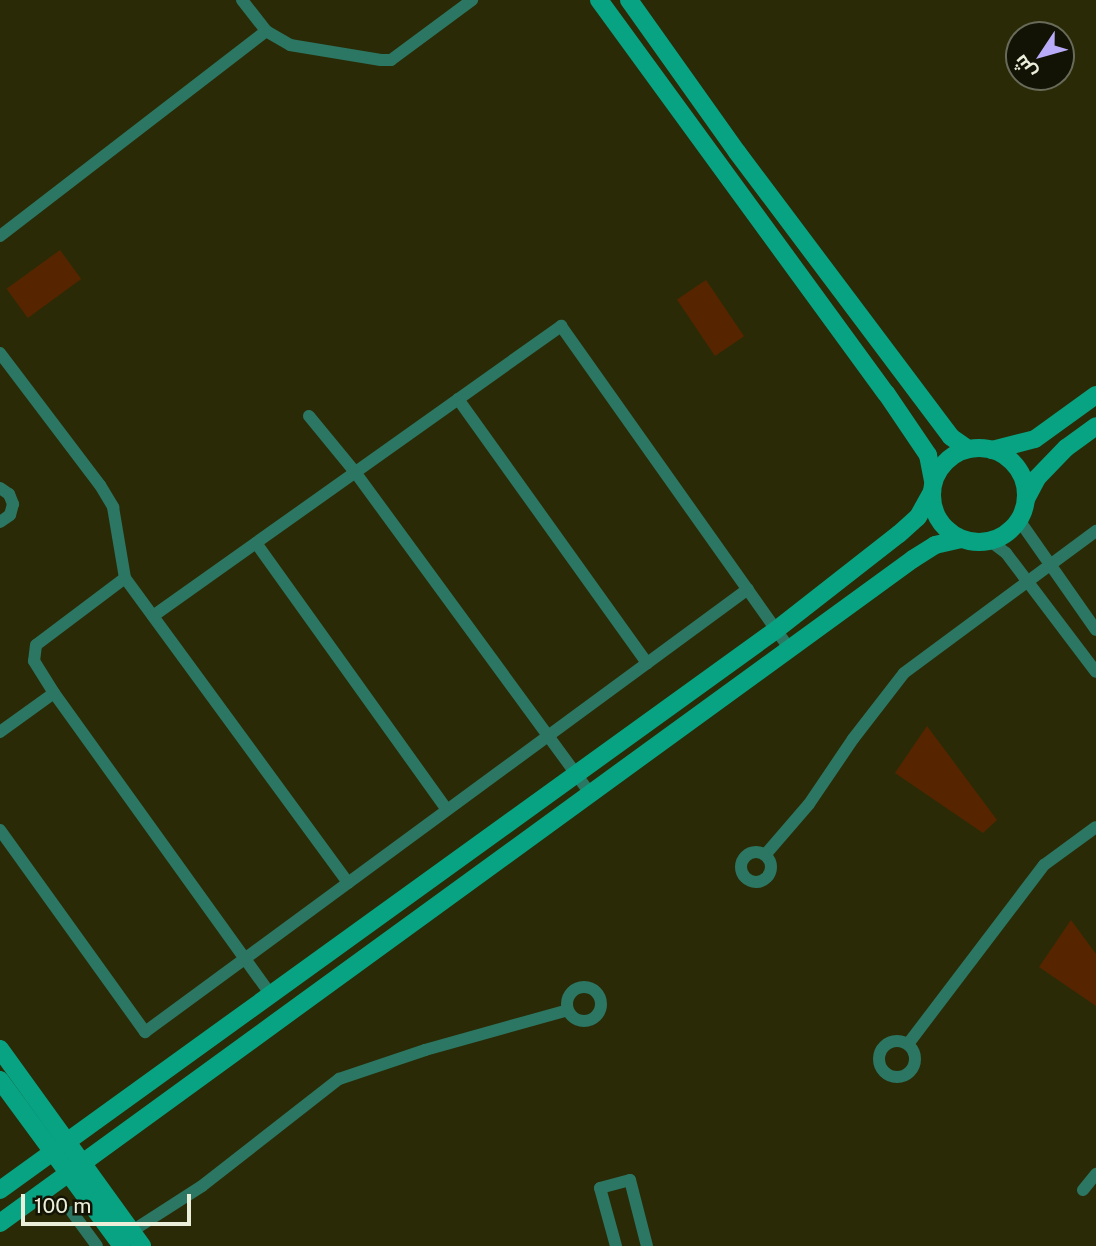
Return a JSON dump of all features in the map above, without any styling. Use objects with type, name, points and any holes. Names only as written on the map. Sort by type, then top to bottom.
[{"type":"street","points":[[242,0],[266,31],[290,45],[391,60],[472,0]]},
{"type":"street","points":[[599,0],[886,393],[928,455],[939,520],[961,538]]},
{"type":"street","points":[[629,0],[737,152],[951,437],[968,449]]},
{"type":"street","points":[[0,236],[266,31]]},
{"type":"street","points":[[153,616],[561,326],[789,649]]},
{"type":"street","points":[[0,353],[100,485],[113,507],[125,578],[348,883]]},
{"type":"street","points":[[0,1190],[776,630],[918,517],[946,460],[968,449],[992,450],[1035,439],[1096,395]]},
{"type":"street","points":[[458,399],[647,663]]},
{"type":"street","points":[[309,416],[355,472],[590,793]]},
{"type":"street","points":[[0,1223],[913,559],[935,545],[961,538],[990,541],[1001,536],[1019,520],[1037,478],[1056,458],[1096,426]]},
{"type":"street","points":[[992,450],[1006,457],[1018,468],[1026,499]]},
{"type":"street","points":[[0,488],[9,494],[13,504],[10,515],[0,522]]},
{"type":"street","points":[[1019,520],[1096,630]]},
{"type":"street","points":[[765,855],[809,804],[853,739],[904,673],[1096,531]]},
{"type":"street","points":[[990,541],[1006,553],[1096,673]]},
{"type":"street","points":[[256,543],[447,810]]},
{"type":"street","points":[[125,578],[36,645],[34,661],[54,693],[271,995]]},
{"type":"street","points":[[0,830],[145,1032],[747,589]]},
{"type":"street","points":[[0,732],[54,693]]},
{"type":"street","points":[[908,1044],[1044,865],[1096,827]]},
{"type":"street","points":[[0,1080],[75,1167],[132,1241],[339,1079],[425,1050],[568,1010]]},
{"type":"street","points":[[0,1049],[59,1148]]},
{"type":"street","points":[[1083,1190],[1096,1174]]},
{"type":"street","points":[[600,1246],[615,1244],[600,1188],[630,1180],[647,1246]]},
{"type":"street","points":[[72,1212],[97,1246]]},
{"type":"shaded area","points":[[60,250],[81,279],[28,318],[7,289]]},
{"type":"shaded area","points":[[706,280],[744,336],[715,356],[677,300]]},
{"type":"shaded area","points":[[927,726],[997,820],[983,833],[895,773]]},
{"type":"shaded area","points":[[1071,920],[1096,954],[1096,1006],[1039,967]]}]
